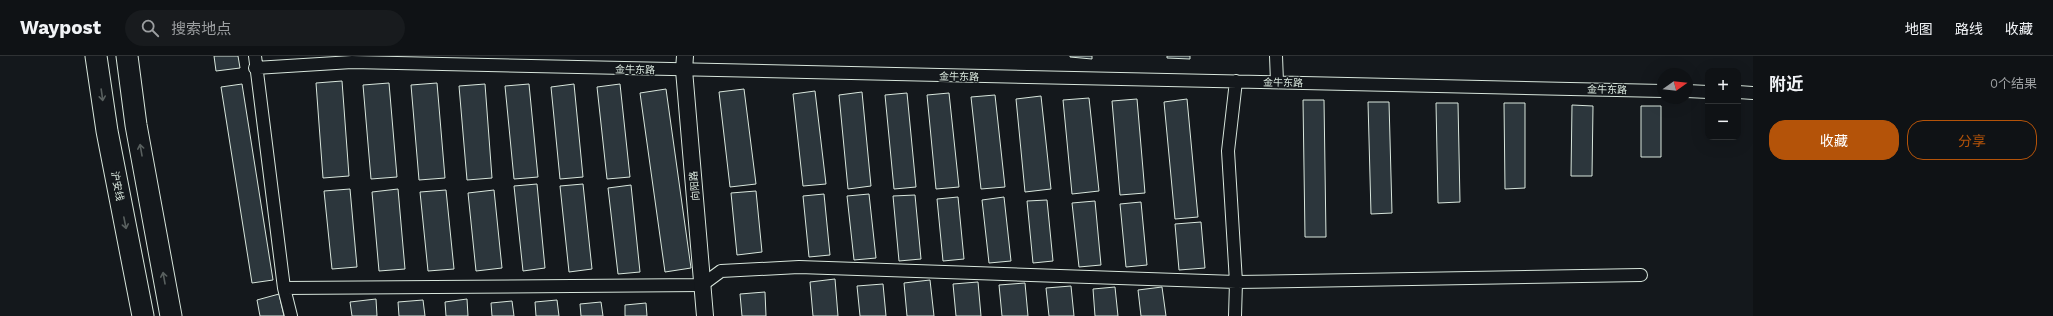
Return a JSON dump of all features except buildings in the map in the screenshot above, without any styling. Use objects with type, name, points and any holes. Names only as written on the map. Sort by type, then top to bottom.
[{"type":"highway","name":"沪安线","points":[[96,56],[107,131],[143,316]]},
{"type":"highway","points":[[127,56],[136,125],[171,316]]},
{"type":"street","points":[[255,56],[255,68],[284,288],[291,316]]},
{"type":"street","points":[[1276,56],[1276,82]]},
{"type":"street","name":"金牛东路","points":[[255,68],[352,62],[685,63],[1236,81],[1657,91]]},
{"type":"street","name":"向阳路","points":[[685,63],[705,316]]},
{"type":"street","points":[[1235,316],[1236,282],[1228,151],[1236,81]]},
{"type":"street","points":[[1693,91],[1705,92]]},
{"type":"street","points":[[1741,92],[1753,93]]},
{"type":"street","points":[[284,288],[702,285],[721,271],[799,267],[1236,282],[1641,275]]}]
